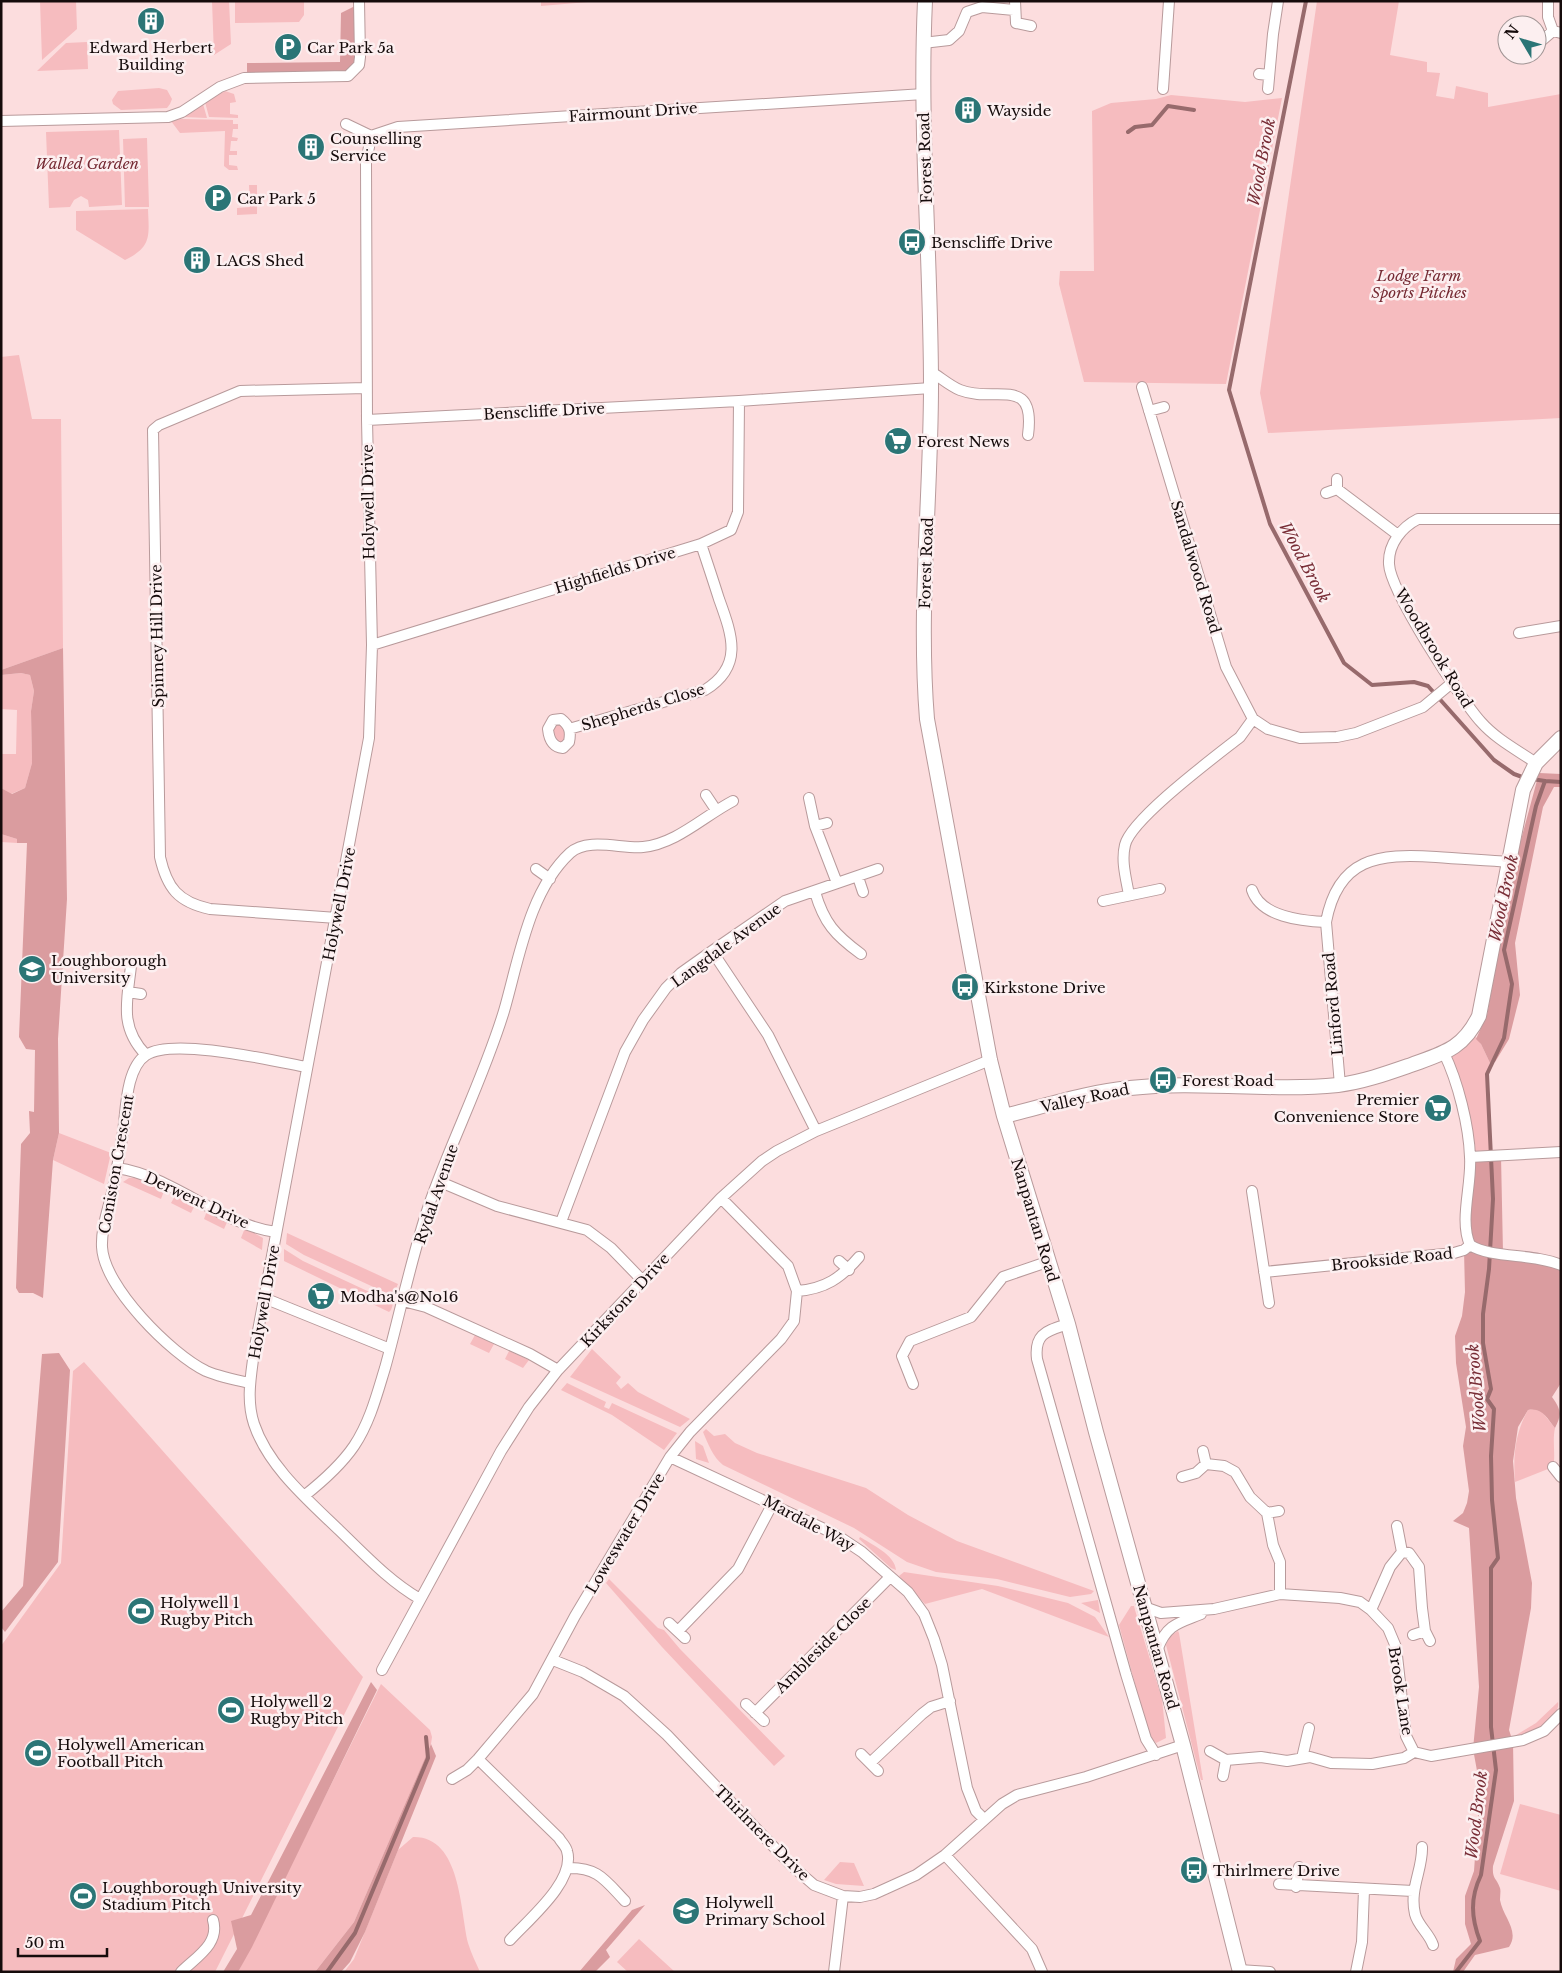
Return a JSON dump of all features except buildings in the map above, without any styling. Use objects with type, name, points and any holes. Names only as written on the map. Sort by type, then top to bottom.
[{"type":"street","points":[[1,121],[168,117],[182,112],[220,87],[244,78],[348,76],[359,65],[359,1]]},
{"type":"street","name":"Forest Road","points":[[925,1],[923,43],[931,388],[922,664],[927,719],[990,1060],[1004,1116]]},
{"type":"street","points":[[1163,89],[1169,1]]},
{"type":"street","points":[[1268,89],[1264,75],[1278,1]]},
{"type":"street","points":[[1548,1],[1548,16],[1557,32]]},
{"type":"street","points":[[923,43],[949,40],[959,31],[968,12],[976,8],[1015,6],[1016,22],[1031,26]]},
{"type":"street","points":[[1152,75],[1164,75]]},
{"type":"street","name":"Fairmount Drive","points":[[371,136],[398,128],[924,94]]},
{"type":"street","points":[[346,124],[371,136]]},
{"type":"street","name":"Holywell Drive","points":[[371,136],[366,163],[366,420],[372,646],[367,757],[337,918],[306,1067],[264,1298],[250,1383],[249,1403],[254,1423],[271,1457],[304,1496],[380,1570],[402,1588],[420,1599]]},
{"type":"street","points":[[930,371],[960,390],[1018,395],[1027,403],[1029,410],[1028,435]]},
{"type":"street","name":"Sandalwood Road","points":[[1142,387],[1226,667],[1253,719]]},
{"type":"street","name":"Spinney Hill Drive","points":[[337,918],[210,909],[194,906],[174,891],[163,870],[160,857],[153,430],[159,425],[240,391],[366,388]]},
{"type":"street","name":"Benscliffe Drive","points":[[366,420],[739,401],[931,388]]},
{"type":"street","name":"Highfields Drive","points":[[372,646],[701,544],[731,530],[738,512],[739,401]]},
{"type":"street","points":[[1149,412],[1164,407]]},
{"type":"street","points":[[1326,494],[1337,484],[1398,535],[1409,524],[1427,518],[1561,519]]},
{"type":"street","name":"Woodbrook Road","points":[[1398,535],[1390,553],[1389,564],[1392,579],[1428,644],[1468,707],[1498,738],[1533,767]]},
{"type":"street","name":"Shepherds Close","points":[[569,729],[705,690],[717,683],[725,672],[730,660],[732,635],[701,544]]},
{"type":"street","points":[[1519,633],[1561,626]]},
{"type":"street","points":[[1129,894],[1124,870],[1125,844],[1138,823],[1240,736],[1253,719],[1268,729],[1300,738],[1337,737],[1407,714],[1434,700],[1453,682]]},
{"type":"street","name":"Valley Road","points":[[1004,1116],[1129,1088],[1162,1086],[1293,1088],[1340,1085],[1381,1075],[1444,1053],[1462,1043],[1472,1032],[1479,1016],[1523,790],[1533,767],[1561,738]]},
{"type":"street","points":[[706,795],[716,810]]},
{"type":"street","points":[[809,798],[816,826],[837,883]]},
{"type":"street","name":"Rydal Avenue","points":[[304,1496],[338,1466],[355,1446],[374,1405],[429,1207],[491,1049],[535,905],[550,879],[569,854],[577,848],[587,845],[644,847],[664,842],[733,801]]},
{"type":"street","points":[[816,826],[828,823]]},
{"type":"street","name":"Linford Road","points":[[1340,1085],[1326,922],[1329,905],[1337,887],[1347,874],[1360,865],[1377,858],[1401,855],[1510,862]]},
{"type":"street","points":[[536,869],[550,879]]},
{"type":"street","name":"Langdale Avenue","points":[[561,1222],[625,1052],[642,1020],[666,988],[681,974],[712,951],[785,901],[878,869]]},
{"type":"street","points":[[858,877],[863,892]]},
{"type":"street","points":[[1103,902],[1129,894],[1160,889]]},
{"type":"street","points":[[815,892],[820,912],[830,928],[861,954]]},
{"type":"street","points":[[1251,896],[1269,909],[1285,917],[1300,921],[1326,922]]},
{"type":"street","points":[[712,951],[768,1035],[816,1131]]},
{"type":"street","points":[[131,966],[127,1025],[132,1036],[146,1055],[155,1050],[214,1050],[306,1067]]},
{"type":"street","points":[[128,992],[141,994]]},
{"type":"street","name":"Brookside Road","points":[[1264,1272],[1454,1253],[1464,1250],[1470,1245],[1467,1222],[1470,1157],[1454,1074],[1444,1053]]},
{"type":"street","name":"Coniston Crescent","points":[[146,1055],[132,1071],[117,1168],[102,1236],[102,1255],[111,1279],[154,1330],[186,1358],[221,1377],[250,1383]]},
{"type":"street","name":"Kirkstone Drive","points":[[382,1670],[501,1451],[529,1407],[558,1370],[720,1198],[762,1161],[816,1131],[990,1060]]},
{"type":"street","name":"Nanpantan Road","points":[[1004,1116],[1068,1324],[1096,1432],[1158,1648],[1240,1971]]},
{"type":"street","points":[[1470,1157],[1561,1152]]},
{"type":"street","name":"Derwent Drive","points":[[117,1168],[139,1174],[255,1228],[276,1232]]},
{"type":"street","points":[[438,1181],[497,1206],[587,1230],[597,1237],[643,1281]]},
{"type":"street","points":[[1252,1191],[1269,1303]]},
{"type":"street","name":"Loweswater Drive","points":[[452,1779],[467,1770],[478,1759],[533,1694],[575,1616],[670,1457],[690,1432],[789,1329],[797,1311],[797,1290],[794,1278],[781,1257],[720,1198]]},
{"type":"street","points":[[1470,1245],[1478,1250],[1539,1258],[1561,1265]]},
{"type":"street","points":[[797,1290],[829,1284],[848,1270],[860,1257]]},
{"type":"street","points":[[839,1261],[848,1270]]},
{"type":"street","points":[[913,1384],[902,1356],[910,1342],[970,1317],[1003,1277],[1048,1262]]},
{"type":"street","points":[[264,1298],[390,1349]]},
{"type":"street","points":[[403,1301],[426,1307],[530,1354],[558,1370]]},
{"type":"street","points":[[1068,1324],[1048,1331],[1038,1338],[1036,1348],[1038,1359],[1129,1683],[1146,1739],[1156,1755]]},
{"type":"street","points":[[1203,1451],[1206,1464]]},
{"type":"street","name":"Mardale Way","points":[[670,1457],[774,1503],[843,1538],[908,1592],[924,1614],[942,1665],[967,1788],[976,1811],[984,1819]]},
{"type":"street","points":[[1182,1477],[1196,1473],[1206,1464],[1224,1466],[1235,1472],[1250,1497],[1267,1513],[1280,1562],[1280,1594]]},
{"type":"street","points":[[1553,1467],[1561,1477]]},
{"type":"street","points":[[669,1623],[682,1635],[738,1569],[774,1503]]},
{"type":"street","points":[[1267,1513],[1279,1511]]},
{"type":"street","points":[[1371,1610],[1390,1568],[1402,1552],[1397,1526]]},
{"type":"street","points":[[1402,1552],[1408,1554],[1419,1567],[1425,1631],[1430,1641]]},
{"type":"street","name":"Ambleside Close","points":[[755,1713],[890,1577]]},
{"type":"street","name":"Brook Lane","points":[[1146,1608],[1161,1613],[1214,1609],[1280,1594],[1340,1598],[1360,1602],[1371,1610],[1388,1628],[1396,1647],[1406,1736],[1414,1752],[1431,1756],[1524,1740],[1544,1731],[1561,1714]]},
{"type":"street","name":"Brook Lane","points":[[1158,1648],[1163,1635],[1170,1628],[1214,1609]]},
{"type":"street","points":[[1413,1634],[1425,1631]]},
{"type":"street","name":"Thirlmere Drive","points":[[553,1660],[604,1684],[631,1702],[668,1736],[791,1866],[814,1885],[843,1896],[860,1897],[890,1888],[916,1875],[944,1855],[1002,1804],[1017,1795],[1156,1755],[1184,1745]]},
{"type":"street","points":[[870,1763],[931,1707],[950,1701]]},
{"type":"street","points":[[746,1704],[764,1721]]},
{"type":"street","points":[[1302,1758],[1309,1728]]},
{"type":"street","points":[[1210,1751],[1226,1760],[1261,1757],[1287,1762],[1310,1757],[1331,1763],[1372,1764],[1404,1758],[1414,1752]]},
{"type":"street","points":[[861,1754],[878,1771]]},
{"type":"street","points":[[478,1759],[559,1838],[567,1852],[567,1868],[554,1893],[517,1937]]},
{"type":"street","points":[[1223,1776],[1226,1760]]},
{"type":"street","points":[[1422,1846],[1422,1859],[1413,1891],[1415,1914],[1433,1944]]},
{"type":"street","points":[[944,1855],[1032,1949],[1042,1972]]},
{"type":"street","points":[[567,1868],[584,1867],[597,1872],[625,1901]]},
{"type":"street","points":[[1296,1887],[1299,1867]]},
{"type":"street","points":[[1279,1884],[1296,1887],[1413,1891]]},
{"type":"street","points":[[1356,1972],[1362,1942],[1364,1890]]},
{"type":"street","points":[[834,1972],[843,1896]]},
{"type":"street","points":[[181,1972],[212,1942],[216,1929],[213,1920]]},
{"type":"street","points":[[1240,1971],[1270,1972]]},
{"type":"green space","points":[[40,1],[76,1],[77,29],[42,60]]},
{"type":"green space","points":[[212,1],[229,1],[231,44],[214,55]]},
{"type":"green space","points":[[235,1],[304,1],[304,15],[299,22],[235,23]]},
{"type":"green space","points":[[541,1],[588,1],[588,2],[541,6]]},
{"type":"green space","name":"Lodge Farm Sports Pitches","points":[[1317,1],[1399,1],[1390,55],[1427,62],[1427,72],[1440,73],[1436,96],[1454,99],[1456,86],[1488,93],[1488,107],[1561,94],[1561,418],[1268,433],[1260,393]]},
{"type":"green space","points":[[87,42],[88,69],[37,71],[66,43]]},
{"type":"green space","points":[[159,88],[167,90],[172,99],[167,108],[121,110],[113,104],[112,100],[118,91]]},
{"type":"green space","points":[[225,91],[234,94],[236,102],[230,103],[230,114],[238,115],[238,118],[209,117],[205,102]]},
{"type":"green space","points":[[1171,95],[1245,102],[1282,98],[1226,384],[1084,382],[1059,284],[1060,271],[1094,271],[1092,111],[1111,103],[1156,99]]},
{"type":"green space","points":[[203,104],[207,118],[183,117]]},
{"type":"green space","points":[[181,119],[233,120],[233,124],[238,124],[238,129],[233,129],[232,137],[238,138],[237,141],[231,141],[230,151],[237,151],[237,155],[229,155],[229,165],[237,166],[238,170],[229,170],[224,166],[225,131],[180,133],[171,121]]},
{"type":"green space","name":"Walled Garden","points":[[119,130],[122,205],[89,207],[88,200],[81,196],[74,200],[70,207],[49,208],[46,132]]},
{"type":"green space","points":[[147,138],[149,207],[125,207],[123,139]]},
{"type":"green space","points":[[249,185],[257,185],[257,214],[237,215],[237,208],[250,207]]},
{"type":"green space","points":[[148,209],[149,227],[147,240],[140,250],[125,260],[76,230],[76,211]]},
{"type":"green space","points":[[19,355],[32,419],[61,419],[63,648],[1,670],[1,357]]},
{"type":"green space","points":[[21,673],[30,675],[34,691],[31,711],[32,763],[25,788],[11,794],[1,788],[1,754],[16,754],[17,710],[1,709],[1,675]]},
{"type":"green space","points":[[561,719],[569,742],[555,746],[551,723]]},
{"type":"green space","points":[[1,834],[17,839],[17,843],[1,842]]},
{"type":"green space","points":[[1472,1031],[1490,1063],[1487,1074],[1491,1156],[1470,1157],[1444,1053]]},
{"type":"green space","points":[[59,1133],[111,1153],[104,1184],[53,1160]]},
{"type":"green space","points":[[129,1178],[137,1178],[164,1191],[161,1199],[123,1182]]},
{"type":"green space","points":[[175,1196],[195,1205],[191,1213],[171,1203]]},
{"type":"green space","points":[[207,1211],[228,1220],[224,1229],[204,1219]]},
{"type":"green space","points":[[245,1228],[263,1238],[262,1250],[241,1238]]},
{"type":"green space","points":[[287,1233],[398,1284],[393,1296],[304,1255],[286,1244]]},
{"type":"green space","points":[[284,1249],[303,1261],[391,1302],[393,1304],[391,1310],[389,1312],[284,1261]]},
{"type":"green space","points":[[475,1335],[494,1344],[489,1353],[470,1344]]},
{"type":"green space","points":[[592,1349],[621,1377],[616,1383],[621,1389],[628,1383],[638,1392],[690,1419],[680,1427],[570,1377]]},
{"type":"green space","points":[[509,1351],[529,1360],[523,1368],[505,1359]]},
{"type":"green space","points":[[84,1362],[363,1677],[215,1972],[1,1972],[1,1646],[61,1563],[73,1371]]},
{"type":"green space","points":[[567,1383],[606,1402],[604,1407],[609,1409],[612,1403],[677,1433],[664,1450],[612,1415],[561,1390]]},
{"type":"green space","points":[[1534,1409],[1542,1412],[1555,1428],[1553,1467],[1515,1482],[1514,1463],[1520,1427],[1528,1410]]},
{"type":"green space","points":[[706,1429],[714,1436],[725,1434],[735,1443],[757,1453],[866,1488],[908,1515],[957,1541],[1094,1591],[1091,1594],[1070,1597],[997,1579],[936,1572],[907,1562],[854,1528],[723,1465],[709,1446],[703,1432]]},
{"type":"green space","points":[[695,1441],[703,1446],[709,1463],[696,1459]]},
{"type":"green space","points":[[860,1537],[887,1555],[895,1565],[896,1570],[891,1568],[859,1539]]},
{"type":"green space","points":[[904,1572],[998,1586],[1068,1603],[1095,1617],[1109,1637],[982,1589],[925,1604],[899,1576]]},
{"type":"green space","points":[[609,1579],[658,1628],[664,1630],[680,1649],[785,1756],[774,1766],[662,1647],[606,1583]]},
{"type":"green space","points":[[1098,1600],[1100,1613],[1081,1603]]},
{"type":"green space","points":[[1131,1606],[1134,1606],[1162,1699],[1166,1738],[1156,1743],[1149,1735],[1119,1625]]},
{"type":"green space","points":[[1178,1631],[1203,1780],[1201,1780],[1166,1645],[1170,1636]]},
{"type":"green space","points":[[381,1684],[430,1730],[432,1737],[431,1744],[354,1922],[315,1972],[238,1972]]},
{"type":"green space","points":[[1558,1702],[1558,1709],[1555,1715],[1536,1730],[1515,1740],[1513,1737],[1536,1723]]},
{"type":"green space","points":[[1520,1804],[1561,1815],[1561,1891],[1500,1874]]},
{"type":"green space","points":[[413,1837],[429,1840],[441,1848],[449,1861],[456,1877],[468,1943],[480,1972],[344,1972],[354,1959],[398,1850]]},
{"type":"green space","points":[[840,1862],[854,1863],[864,1886],[836,1884],[824,1880]]},
{"type":"green space","points":[[639,1939],[675,1972],[628,1972],[617,1962]]},
{"type":"shaded area","points":[[357,5],[355,64],[347,73],[247,75],[247,63],[340,62],[341,13]]},
{"type":"shaded area","points":[[63,648],[67,899],[58,1039],[59,1133],[53,1160],[43,1298],[33,1293],[19,1293],[16,1288],[21,1144],[30,1133],[29,1111],[34,1112],[35,1050],[26,1049],[19,1037],[27,843],[17,843],[17,839],[1,834],[1,788],[12,794],[25,788],[32,763],[31,711],[34,691],[30,675],[21,673],[1,675],[1,670]]},
{"type":"shaded area","points":[[1539,773],[1561,774],[1561,787],[1554,787],[1543,807],[1515,943],[1520,995],[1509,1039],[1495,1062],[1490,1063],[1481,1044],[1476,1039],[1487,1015],[1515,862]]},
{"type":"shaded area","points":[[1501,1156],[1503,1253],[1561,1265],[1561,1383],[1552,1397],[1559,1409],[1560,1416],[1555,1428],[1541,1412],[1528,1410],[1518,1427],[1513,1461],[1516,1498],[1532,1583],[1531,1608],[1509,1730],[1513,1742],[1514,1801],[1493,1866],[1494,1876],[1499,1884],[1500,1900],[1512,1930],[1512,1941],[1509,1947],[1475,1955],[1463,1972],[1453,1972],[1456,1959],[1471,1944],[1465,1924],[1465,1896],[1474,1871],[1480,1787],[1473,1749],[1479,1687],[1469,1528],[1453,1521],[1463,1513],[1469,1491],[1463,1446],[1466,1427],[1456,1363],[1455,1336],[1462,1316],[1465,1292],[1464,1250],[1470,1157]]},
{"type":"shaded area","points":[[59,1353],[70,1370],[58,1562],[5,1632],[1,1627],[1,1612],[23,1586],[42,1354]]},
{"type":"shaded area","points":[[371,1682],[377,1690],[252,1947],[238,1972],[223,1972],[237,1949],[231,1921],[251,1915]]},
{"type":"shaded area","points":[[431,1744],[436,1756],[365,1932],[350,1962],[341,1972],[315,1972],[354,1922]]},
{"type":"shaded area","points":[[645,1905],[606,1950],[610,1957],[595,1972],[579,1972],[632,1910]]},
{"type":"waterway","name":"Wood Brook","points":[[1306,1],[1229,390],[1270,524],[1344,663],[1372,685],[1414,682],[1428,686],[1494,760],[1514,774],[1525,778]]},
{"type":"waterway","points":[[1128,132],[1135,127],[1152,125],[1168,106],[1194,110]]},
{"type":"waterway","name":"Wood Brook","points":[[1456,1972],[1480,1941],[1473,1916],[1473,1900],[1481,1875],[1496,1770],[1491,1727],[1491,1568],[1498,1558],[1492,1500],[1491,1456],[1494,1409],[1487,1399],[1491,1389],[1483,1343],[1483,1314],[1489,1269],[1493,1199],[1487,1074],[1504,1038],[1512,984],[1504,950],[1536,806],[1545,781],[1532,779]]},
{"type":"waterway","points":[[1545,781],[1561,782]]},
{"type":"waterway","points":[[327,1972],[355,1933],[428,1758],[426,1737]]},
{"type":"place","name":"Edward Herbert Building","points":[[151,21]]},
{"type":"place","name":"Car Park 5a","points":[[288,47]]},
{"type":"place","name":"Wayside","points":[[968,110]]},
{"type":"place","name":"Counselling Service","points":[[311,147]]},
{"type":"place","name":"Car Park 5","points":[[218,198]]},
{"type":"place","name":"Benscliffe Drive","points":[[912,242]]},
{"type":"place","name":"LAGS Shed","points":[[197,260]]},
{"type":"place","name":"Forest News","points":[[898,441]]},
{"type":"place","name":"Loughborough University","points":[[32,969]]},
{"type":"place","name":"Kirkstone Drive","points":[[965,987]]},
{"type":"place","name":"Forest Road","points":[[1163,1080]]},
{"type":"place","name":"Premier Convenience Store","points":[[1438,1108]]},
{"type":"place","name":"Modha's@No16","points":[[321,1296]]},
{"type":"place","name":"Holywell 1 Rugby Pitch","points":[[141,1611]]},
{"type":"place","name":"Holywell 2 Rugby Pitch","points":[[231,1710]]},
{"type":"place","name":"Holywell American Football Pitch","points":[[38,1753]]},
{"type":"place","name":"Thirlmere Drive","points":[[1194,1870]]},
{"type":"place","name":"Loughborough University Stadium Pitch","points":[[83,1896]]},
{"type":"place","name":"Holywell Primary School","points":[[686,1911]]}]
